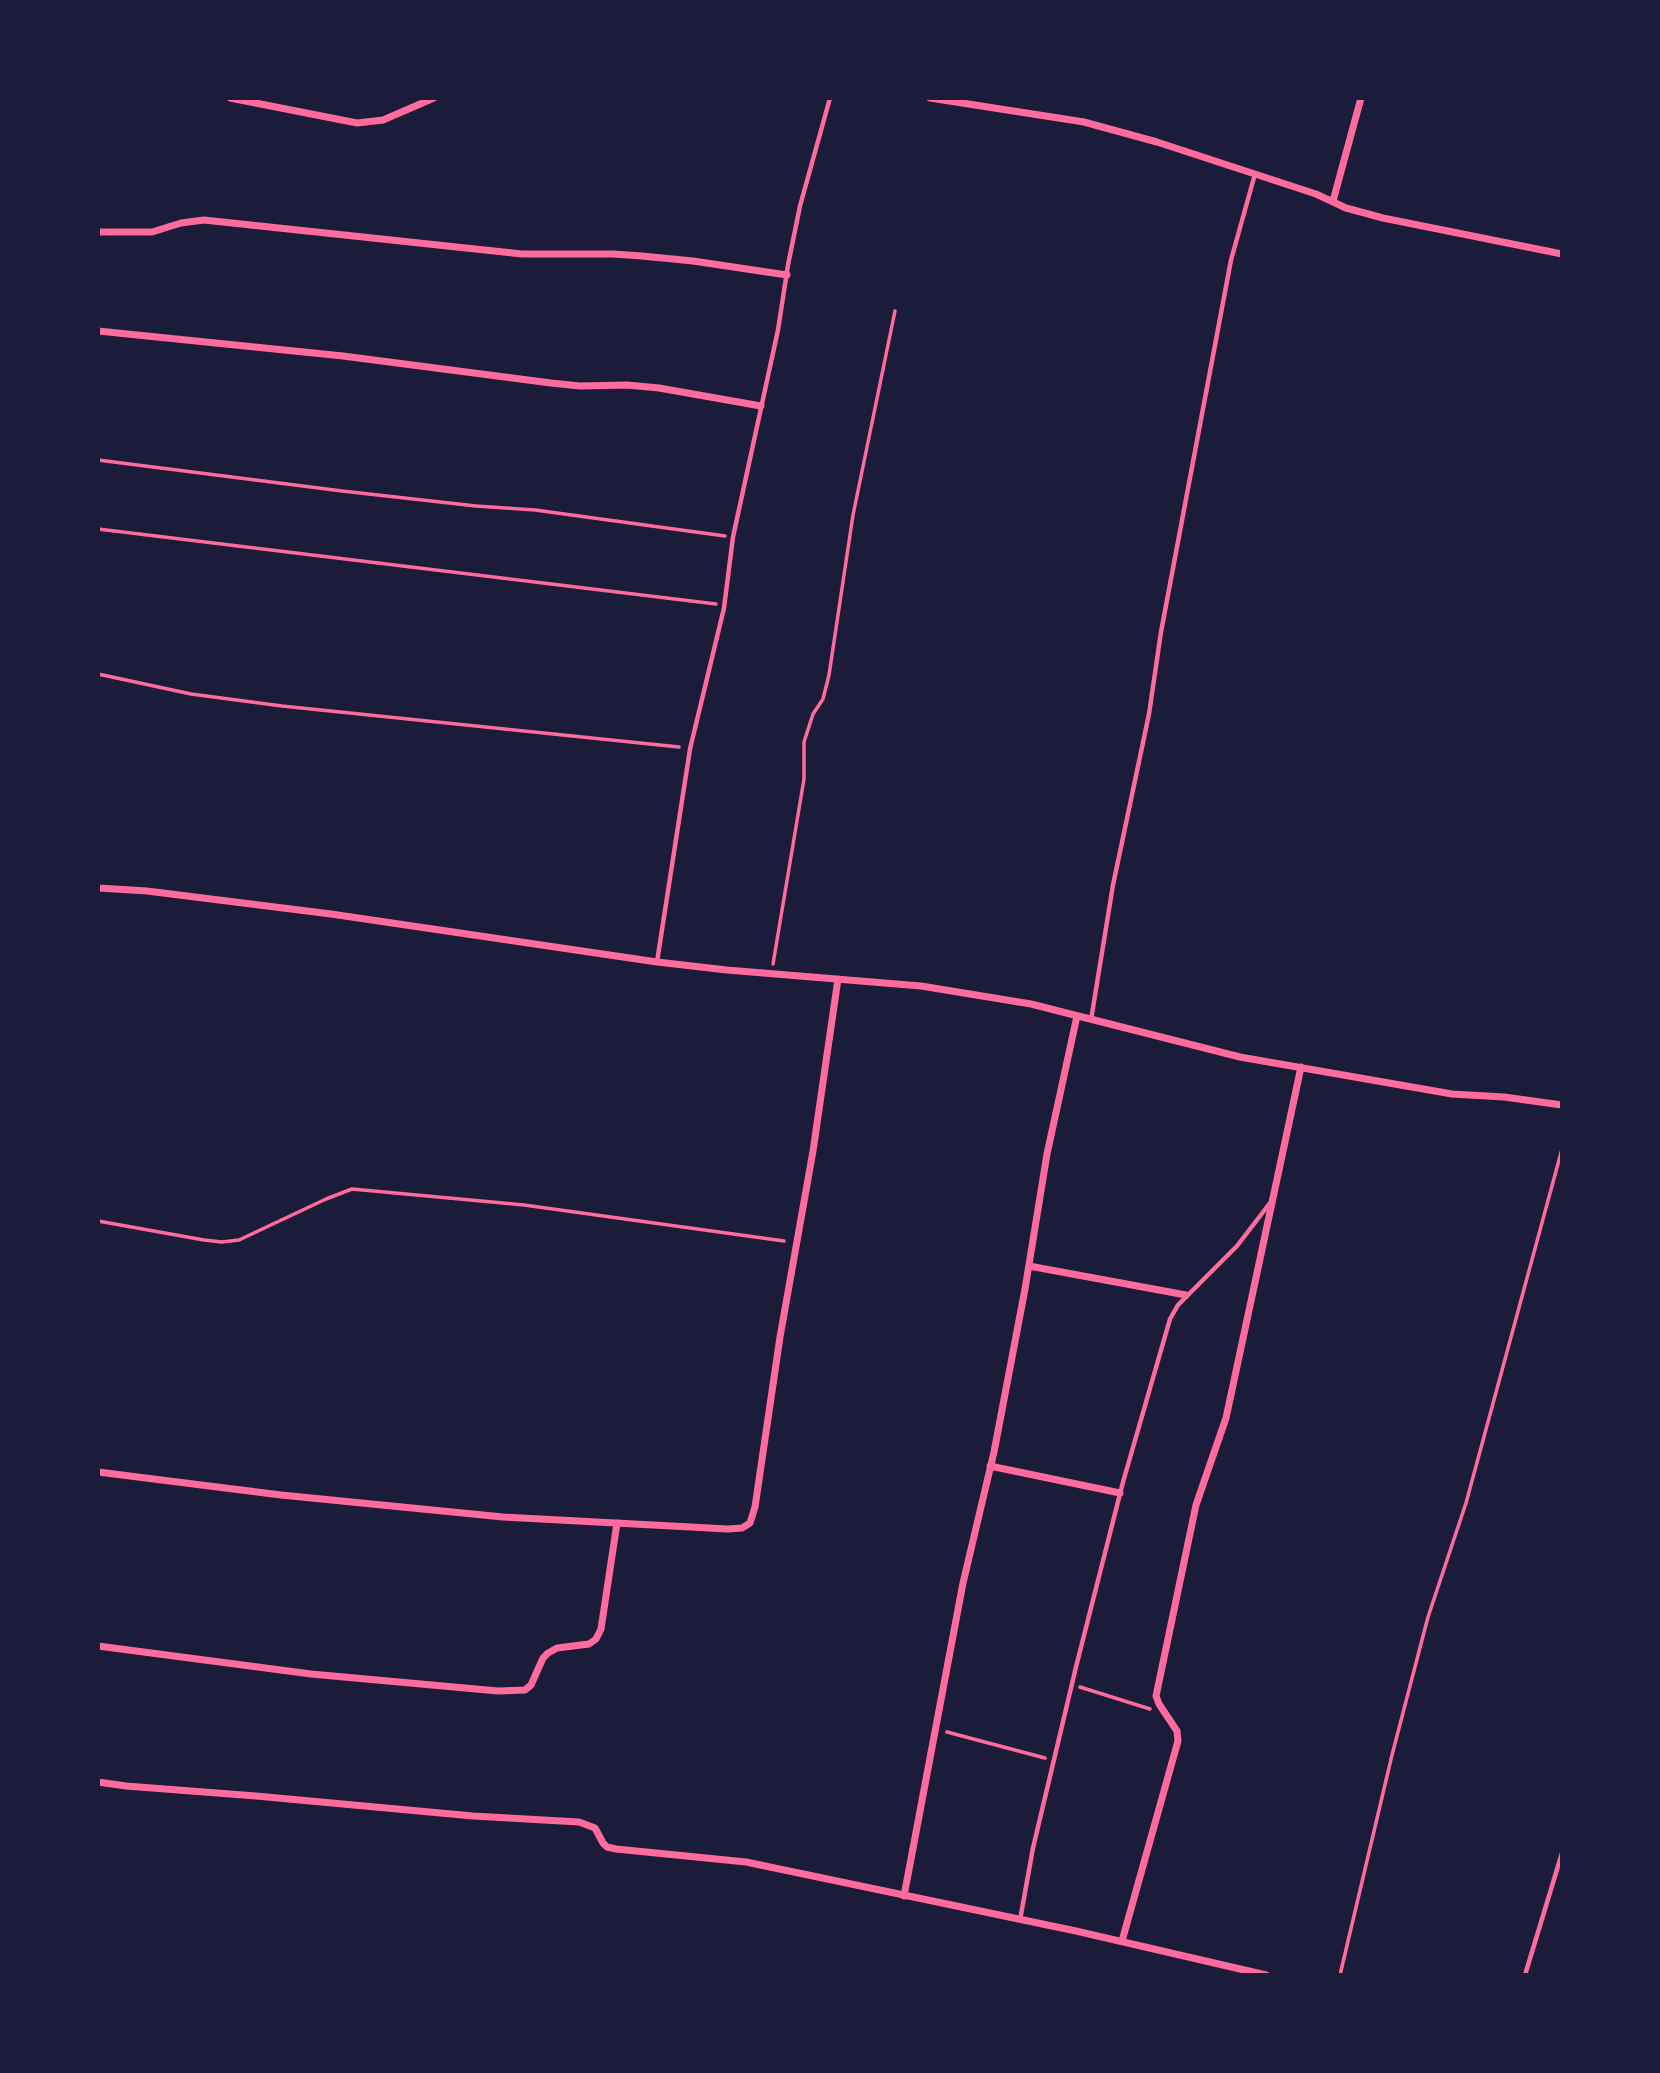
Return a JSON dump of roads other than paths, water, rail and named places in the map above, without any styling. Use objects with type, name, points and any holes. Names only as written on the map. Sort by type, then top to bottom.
[{"type":"street","points":[[230,98],[358,123],[383,120],[433,98]]},
{"type":"street","points":[[930,98],[1084,122],[1122,131],[1316,194],[1346,208],[1562,254]]},
{"type":"street","points":[[1333,201],[1361,98]]},
{"type":"street","points":[[98,232],[152,232],[181,223],[204,220],[522,254],[642,256],[787,275]]},
{"type":"street","points":[[98,331],[343,356],[580,386],[626,385],[659,388],[761,406]]},
{"type":"street","points":[[98,888],[147,891],[331,914],[657,962],[921,986],[1031,1004],[1240,1057],[1452,1094],[1504,1097],[1562,1105]]},
{"type":"street","points":[[98,1472],[503,1517],[728,1529],[742,1528],[750,1523],[755,1507],[780,1337],[813,1151],[838,979]]},
{"type":"street","points":[[904,1896],[963,1583],[990,1466],[1029,1266],[1047,1154],[1077,1016]]},
{"type":"street","points":[[1122,1941],[1178,1741],[1177,1731],[1156,1696],[1196,1505],[1226,1418],[1301,1067]]},
{"type":"street","points":[[1029,1266],[1186,1295]]},
{"type":"street","points":[[990,1466],[1120,1493]]},
{"type":"street","points":[[98,1646],[311,1674],[498,1691],[525,1690],[531,1685],[548,1653],[557,1648],[589,1644],[596,1639],[601,1629],[617,1523]]},
{"type":"street","points":[[98,1782],[579,1822],[595,1828],[603,1843],[616,1850],[746,1862],[1122,1941],[1266,1975]]},
{"type":"lane","points":[[657,962],[690,749],[724,608],[733,537],[778,330],[800,206],[830,98]]},
{"type":"lane","points":[[1091,1020],[1113,885],[1149,714],[1161,632],[1231,260],[1255,174]]},
{"type":"lane","points":[[1020,1920],[1032,1848],[1071,1685],[1120,1493],[1170,1319],[1186,1295],[1237,1246],[1273,1199]]},
{"type":"lane","points":[[1525,1975],[1562,1853]]}]
